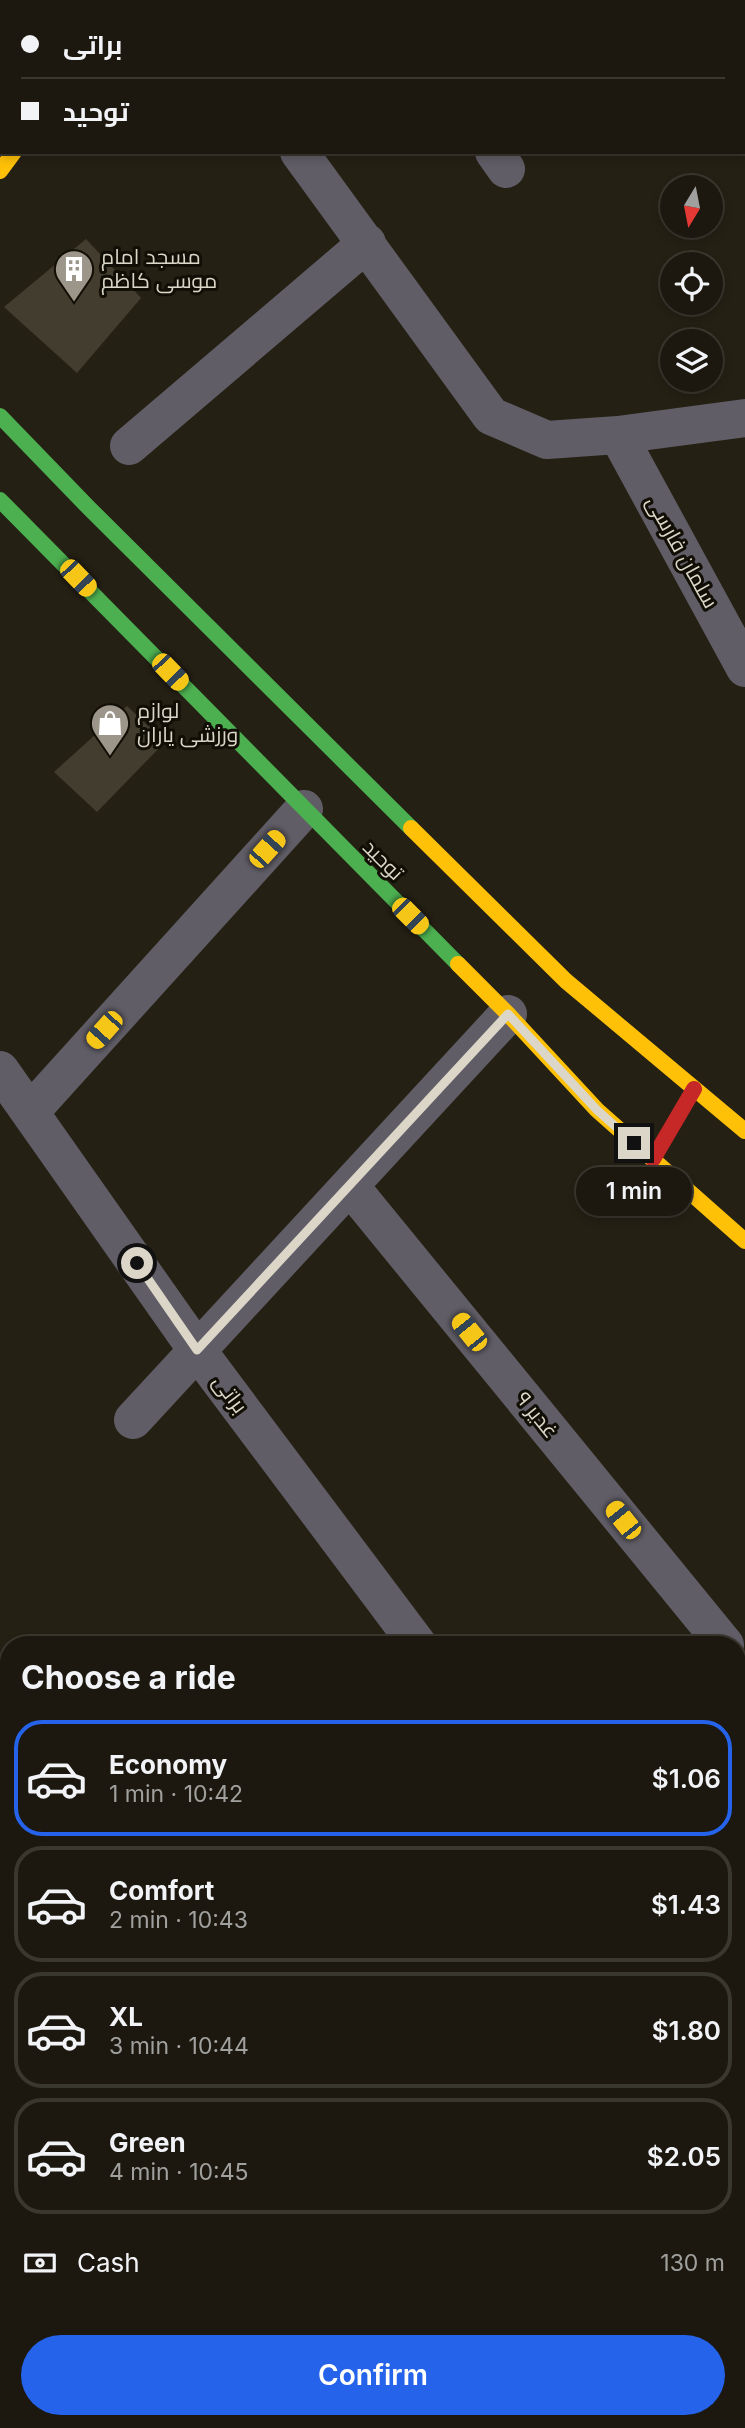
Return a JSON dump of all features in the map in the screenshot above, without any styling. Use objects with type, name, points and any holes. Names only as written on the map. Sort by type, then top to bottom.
[{"type":"main road","points":[[0,172],[13,154]]},
{"type":"main road","name":"توحید","points":[[0,416],[89,509],[566,981],[745,1132]]},
{"type":"main road","name":"توحید","points":[[0,499],[508,1014],[597,1110],[745,1241]]},
{"type":"main road","points":[[653,1159],[694,1089]]},
{"type":"street","points":[[300,154],[491,416],[547,440],[618,435],[745,418]]},
{"type":"street","points":[[129,446],[367,243]]},
{"type":"street","name":"سلمان فارسی","points":[[618,435],[745,668]]},
{"type":"street","points":[[31,1111],[303,808]]},
{"type":"street","points":[[133,1420],[508,1014]]},
{"type":"street","name":"براتی","points":[[0,1070],[197,1350],[411,1636]]},
{"type":"street","name":"غدیر ۹","points":[[349,1185],[718,1636]]},
{"type":"building","name":"مسجد امام موسی کاظم","points":[[86,239],[141,298],[77,373],[4,307]]},
{"type":"building","name":"لوازم ورزشی یاران","points":[[127,706],[165,742],[97,812],[54,772]]},
{"type":"traffic: fast","points":[[0,416],[411,828]]},
{"type":"traffic: fast","points":[[0,500],[458,964]]},
{"type":"traffic: slow","points":[[0,171],[13,154]]},
{"type":"traffic: slow","points":[[411,828],[566,981],[745,1131]]},
{"type":"traffic: slow","points":[[458,964],[597,1110],[745,1241]]},
{"type":"traffic: jam","points":[[653,1159],[694,1089]]},
{"type":"place","name":"مسجد امام موسی کاظم","points":[[74,303]]},
{"type":"place","name":"لوازم ورزشی یاران","points":[[110,757]]},
{"type":"route","points":[[137,1263],[197,1350],[508,1014],[597,1110],[634,1143]]}]
